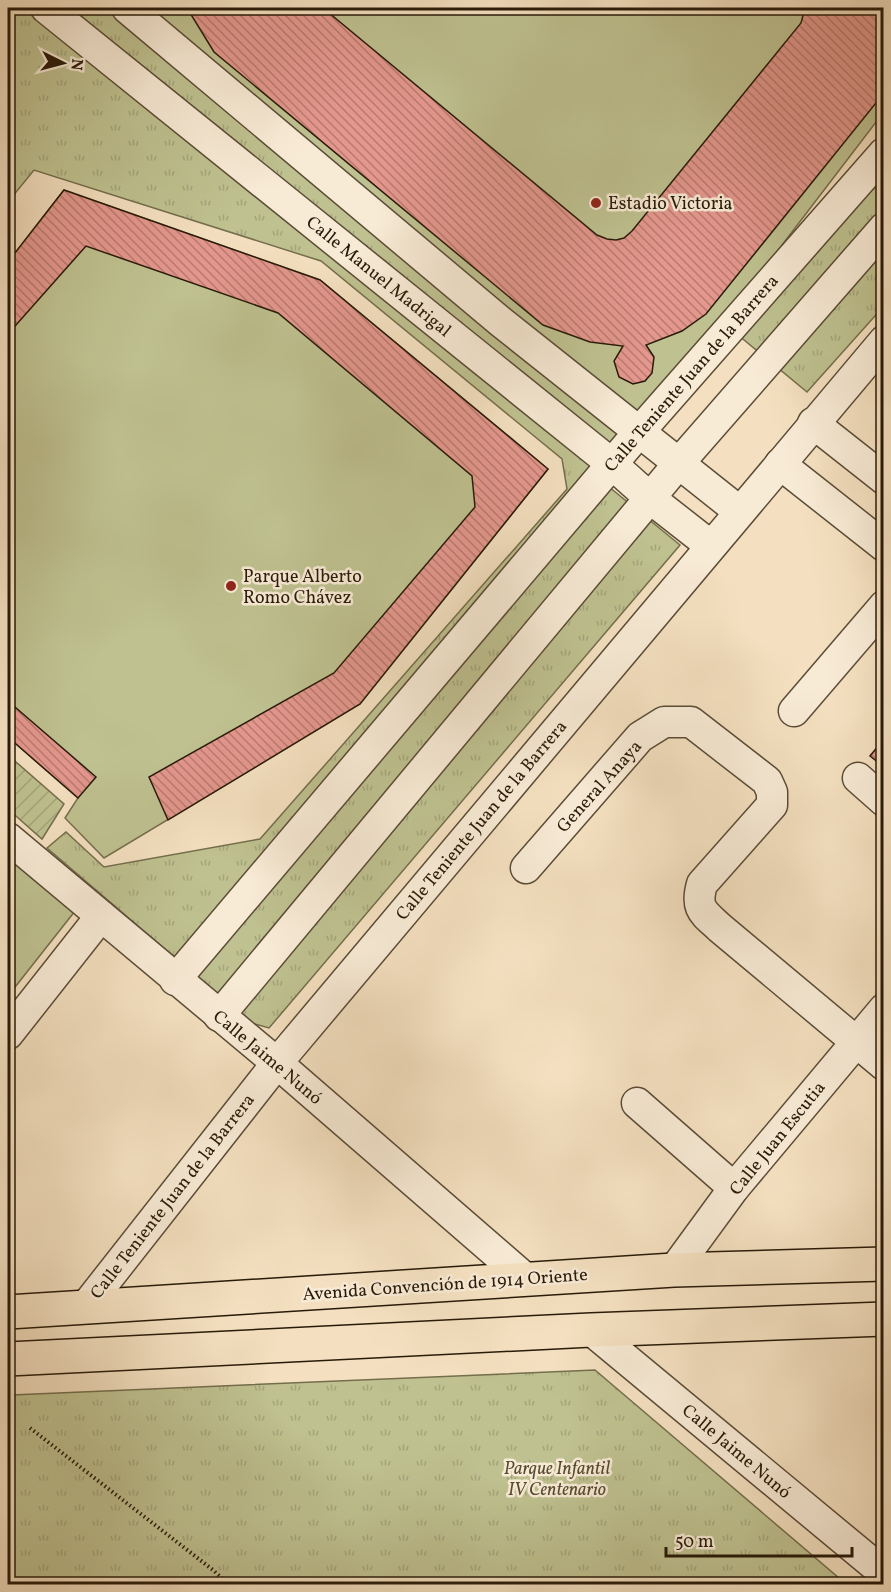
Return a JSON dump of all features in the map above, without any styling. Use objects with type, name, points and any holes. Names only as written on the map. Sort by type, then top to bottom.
[{"type":"main road","name":"Avenida Convención de 1914 Oriente","points":[[8,1312],[675,1270],[884,1264]]},
{"type":"main road","points":[[12,1364],[591,1330],[884,1319]]},
{"type":"street","name":"Calle Manuel Madrigal","points":[[46,8],[711,546]]},
{"type":"street","points":[[127,8],[492,314],[740,512]]},
{"type":"street","name":"Calle Teniente Juan de la Barrera","points":[[175,980],[639,432],[884,153]]},
{"type":"street","points":[[219,1016],[679,463],[884,228]]},
{"type":"street","name":"Calle Teniente Juan de la Barrera","points":[[86,1306],[277,1063],[884,341]]},
{"type":"street","points":[[813,423],[884,479]]},
{"type":"street","points":[[780,464],[884,546]]},
{"type":"street","points":[[794,711],[884,606]]},
{"type":"street","name":"General Anaya","points":[[526,868],[640,738],[664,722],[691,722],[767,781],[772,792],[772,805],[702,884],[699,896],[700,909],[855,1042]]},
{"type":"street","points":[[858,778],[884,801]]},
{"type":"street","name":"Calle Jaime Nunó","points":[[8,838],[277,1063],[526,1279]]},
{"type":"street","points":[[8,1034],[101,916]]},
{"type":"street","name":"Calle Juan Escutia","points":[[675,1270],[735,1188],[884,1010]]},
{"type":"street","points":[[855,1042],[884,1065]]},
{"type":"street","points":[[637,1103],[735,1188]]},
{"type":"street","name":"Calle Jaime Nunó","points":[[591,1330],[884,1573]]},
{"type":"path","points":[[30,1428],[228,1584]]},
{"type":"green space","points":[[8,8],[115,8],[625,434],[592,473],[680,545],[269,1028],[251,1023],[47,848],[66,832],[104,867],[260,839],[567,489],[562,459],[321,261],[34,170],[8,202]]},
{"type":"green space","name":"Estadio Victoria","points":[[129,8],[883,8],[883,113],[639,432]]},
{"type":"green space","points":[[883,168],[883,307],[807,392],[738,335]]},
{"type":"green space","name":"Parque Alberto Romo Chávez","points":[[64,190],[320,280],[548,469],[360,704],[104,858],[65,818],[78,798],[8,737],[8,262]]},
{"type":"green space","points":[[8,755],[64,804],[42,839],[8,809]]},
{"type":"green space","points":[[8,855],[75,911],[8,996]]},
{"type":"green space","name":"Parque Infantil IV Centenario","points":[[595,1370],[846,1584],[8,1584],[8,1400],[12,1395]]},
{"type":"building","name":"Estadio Victoria","points":[[187,8],[323,8],[597,235],[607,239],[624,238],[632,231],[801,23],[805,8],[884,8],[884,93],[706,314],[682,331],[646,345],[654,357],[652,373],[645,381],[633,384],[619,377],[614,361],[623,346],[590,342],[543,325],[214,52]]},
{"type":"building","points":[[64,190],[320,280],[548,469],[360,704],[168,820],[149,777],[334,673],[475,507],[472,476],[278,313],[86,246],[8,334],[8,262]]},
{"type":"building","points":[[8,701],[96,777],[78,798],[8,737]]},
{"type":"building","points":[[884,739],[884,767],[870,756]]},
{"type":"place","name":"Estadio Victoria","points":[[596,203]]},
{"type":"place","name":"Parque Alberto Romo Chávez","points":[[231,586]]}]
